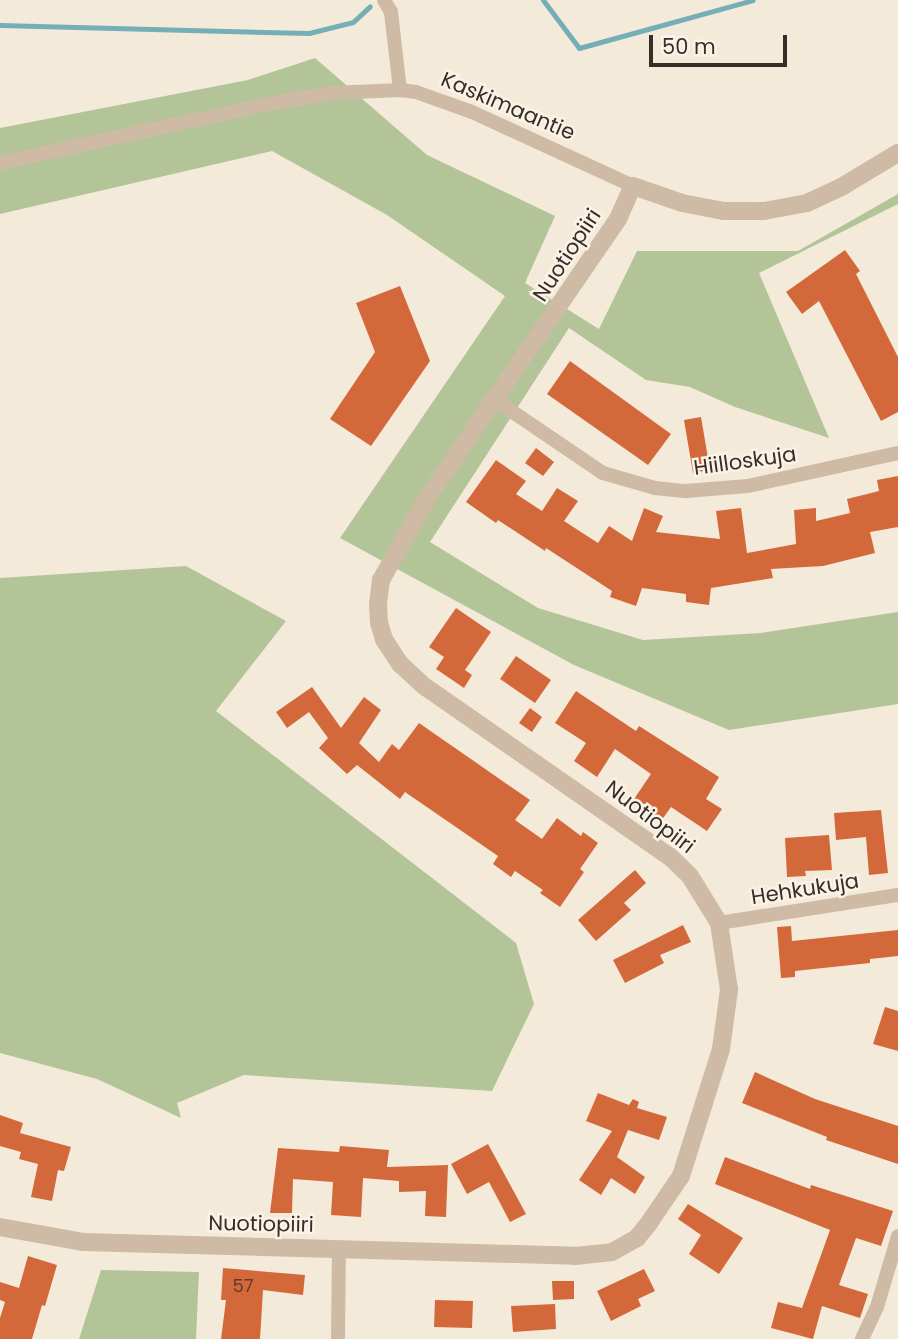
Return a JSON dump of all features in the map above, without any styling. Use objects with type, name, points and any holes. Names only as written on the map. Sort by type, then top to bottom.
[{"type":"street","points":[[400,90],[387,6],[402,0]]},
{"type":"street","name":"Kaskimaantie","points":[[0,163],[263,105],[361,90],[416,92],[472,112],[632,186],[682,203],[724,211],[764,211],[807,203],[843,186],[898,153]]},
{"type":"street","name":"Nuotiopiiri","points":[[0,1227],[83,1242],[575,1256],[612,1252],[637,1238],[665,1204],[681,1176],[721,1049],[729,990],[719,923],[690,876],[670,857],[425,687],[400,664],[384,639],[378,604],[381,580],[391,557],[429,495],[618,219],[632,186]]},
{"type":"street","name":"Hiilloskuja","points":[[495,400],[603,473],[655,488],[686,491],[748,486],[898,453]]},
{"type":"street","name":"Hehkukuja","points":[[719,923],[898,895]]},
{"type":"street","points":[[862,1339],[877,1307],[898,1236]]},
{"type":"street","points":[[338,1339],[339,1248]]},
{"type":"green space","points":[[315,58],[427,155],[555,216],[525,283],[599,329],[637,251],[798,251],[898,194],[898,204],[759,273],[829,438],[735,407],[690,387],[646,380],[569,328],[430,542],[538,608],[643,640],[761,633],[898,612],[898,704],[729,730],[574,665],[340,538],[505,296],[387,215],[272,151],[0,214],[0,128],[248,80]]},
{"type":"green space","points":[[186,566],[286,621],[216,711],[516,943],[534,1004],[492,1091],[244,1075],[177,1103],[181,1118],[97,1079],[0,1053],[0,578]]},
{"type":"green space","points":[[101,1270],[199,1272],[196,1339],[79,1339]]},
{"type":"building","points":[[845,250],[860,271],[856,274],[898,357],[898,412],[881,421],[819,301],[802,314],[786,292]]},
{"type":"building","points":[[400,286],[430,361],[371,446],[330,419],[375,352],[356,303]]},
{"type":"building","points":[[570,361],[671,434],[648,465],[547,394]]},
{"type":"building","points":[[701,417],[710,470],[693,473],[684,420]]},
{"type":"building","points":[[536,448],[554,462],[543,476],[525,463]]},
{"type":"building","points":[[496,460],[526,481],[516,494],[542,511],[557,488],[578,501],[564,521],[598,543],[609,526],[632,541],[644,508],[663,516],[656,532],[720,539],[716,511],[741,508],[747,553],[796,544],[794,510],[816,508],[816,521],[850,513],[847,499],[879,491],[877,480],[898,476],[898,527],[870,532],[875,553],[823,566],[771,569],[773,578],[711,588],[709,605],[686,602],[686,594],[642,588],[636,606],[610,597],[612,591],[546,548],[545,551],[498,520],[496,523],[466,502]]},
{"type":"building","points":[[456,608],[491,632],[465,670],[472,675],[464,688],[436,669],[444,657],[429,647]]},
{"type":"building","points":[[516,656],[551,680],[535,703],[500,679]]},
{"type":"building","points":[[312,687],[341,728],[364,697],[381,710],[359,743],[379,762],[392,744],[399,750],[419,723],[530,800],[515,820],[542,839],[557,818],[581,836],[583,832],[598,843],[580,869],[584,872],[560,907],[540,893],[543,890],[515,871],[511,877],[493,864],[498,856],[405,792],[400,799],[357,765],[347,774],[319,748],[328,738],[309,712],[287,728],[276,712]]},
{"type":"building","points":[[576,691],[636,731],[639,726],[719,777],[706,799],[722,809],[707,831],[671,807],[661,821],[632,802],[651,774],[615,749],[597,777],[574,761],[586,743],[555,723]]},
{"type":"building","points":[[530,708],[542,717],[532,732],[519,723]]},
{"type":"building","points":[[881,810],[888,873],[869,875],[866,837],[836,840],[834,813]]},
{"type":"building","points":[[829,835],[832,870],[805,871],[806,876],[787,877],[785,838]]},
{"type":"building","points":[[635,870],[646,883],[624,903],[631,910],[596,941],[578,920]]},
{"type":"building","points":[[683,925],[691,942],[660,955],[664,963],[625,983],[613,960]]},
{"type":"building","points":[[791,926],[792,941],[898,930],[898,956],[870,959],[870,963],[795,971],[795,977],[781,978],[777,927]]},
{"type":"building","points":[[885,1007],[898,1011],[898,1051],[873,1044]]},
{"type":"building","points":[[755,1072],[815,1099],[898,1126],[898,1164],[826,1140],[827,1137],[742,1103]]},
{"type":"building","points":[[598,1093],[629,1105],[633,1099],[639,1102],[637,1108],[667,1117],[659,1140],[628,1130],[617,1157],[645,1177],[635,1194],[611,1178],[601,1195],[579,1180],[612,1131],[586,1121]]},
{"type":"building","points":[[0,1115],[23,1123],[20,1133],[71,1147],[64,1171],[58,1170],[52,1201],[31,1197],[38,1164],[19,1159],[21,1152],[0,1146]]},
{"type":"building","points":[[488,1144],[526,1214],[510,1222],[489,1182],[467,1194],[451,1164]]},
{"type":"building","points":[[340,1146],[389,1150],[387,1167],[448,1165],[446,1217],[425,1216],[426,1191],[399,1192],[399,1181],[363,1178],[361,1217],[331,1215],[333,1182],[293,1179],[292,1213],[270,1213],[278,1148],[339,1152]]},
{"type":"building","points":[[725,1157],[810,1189],[811,1185],[893,1211],[881,1246],[856,1238],[839,1285],[868,1294],[860,1318],[822,1306],[813,1339],[771,1328],[778,1302],[802,1308],[830,1230],[715,1184]]},
{"type":"building","points":[[688,1204],[743,1238],[719,1274],[689,1254],[701,1235],[678,1219]]},
{"type":"building","points":[[28,1256],[57,1265],[45,1306],[42,1305],[32,1339],[0,1339],[0,1318],[5,1302],[0,1300],[0,1282],[19,1288]]},
{"type":"building","points":[[223,1268],[305,1275],[303,1295],[263,1290],[260,1339],[221,1339],[226,1300],[221,1300]]},
{"type":"building","points":[[644,1269],[655,1291],[638,1299],[641,1306],[611,1321],[597,1291]]},
{"type":"building","points":[[552,1281],[574,1281],[574,1299],[553,1300]]},
{"type":"building","points":[[435,1300],[473,1301],[472,1328],[434,1327]]},
{"type":"building","points":[[555,1304],[556,1329],[513,1332],[511,1306]]},
{"type":"waterway","points":[[543,0],[579,48],[753,0]]},
{"type":"waterway","points":[[0,25],[309,33],[353,22],[370,6]]}]
